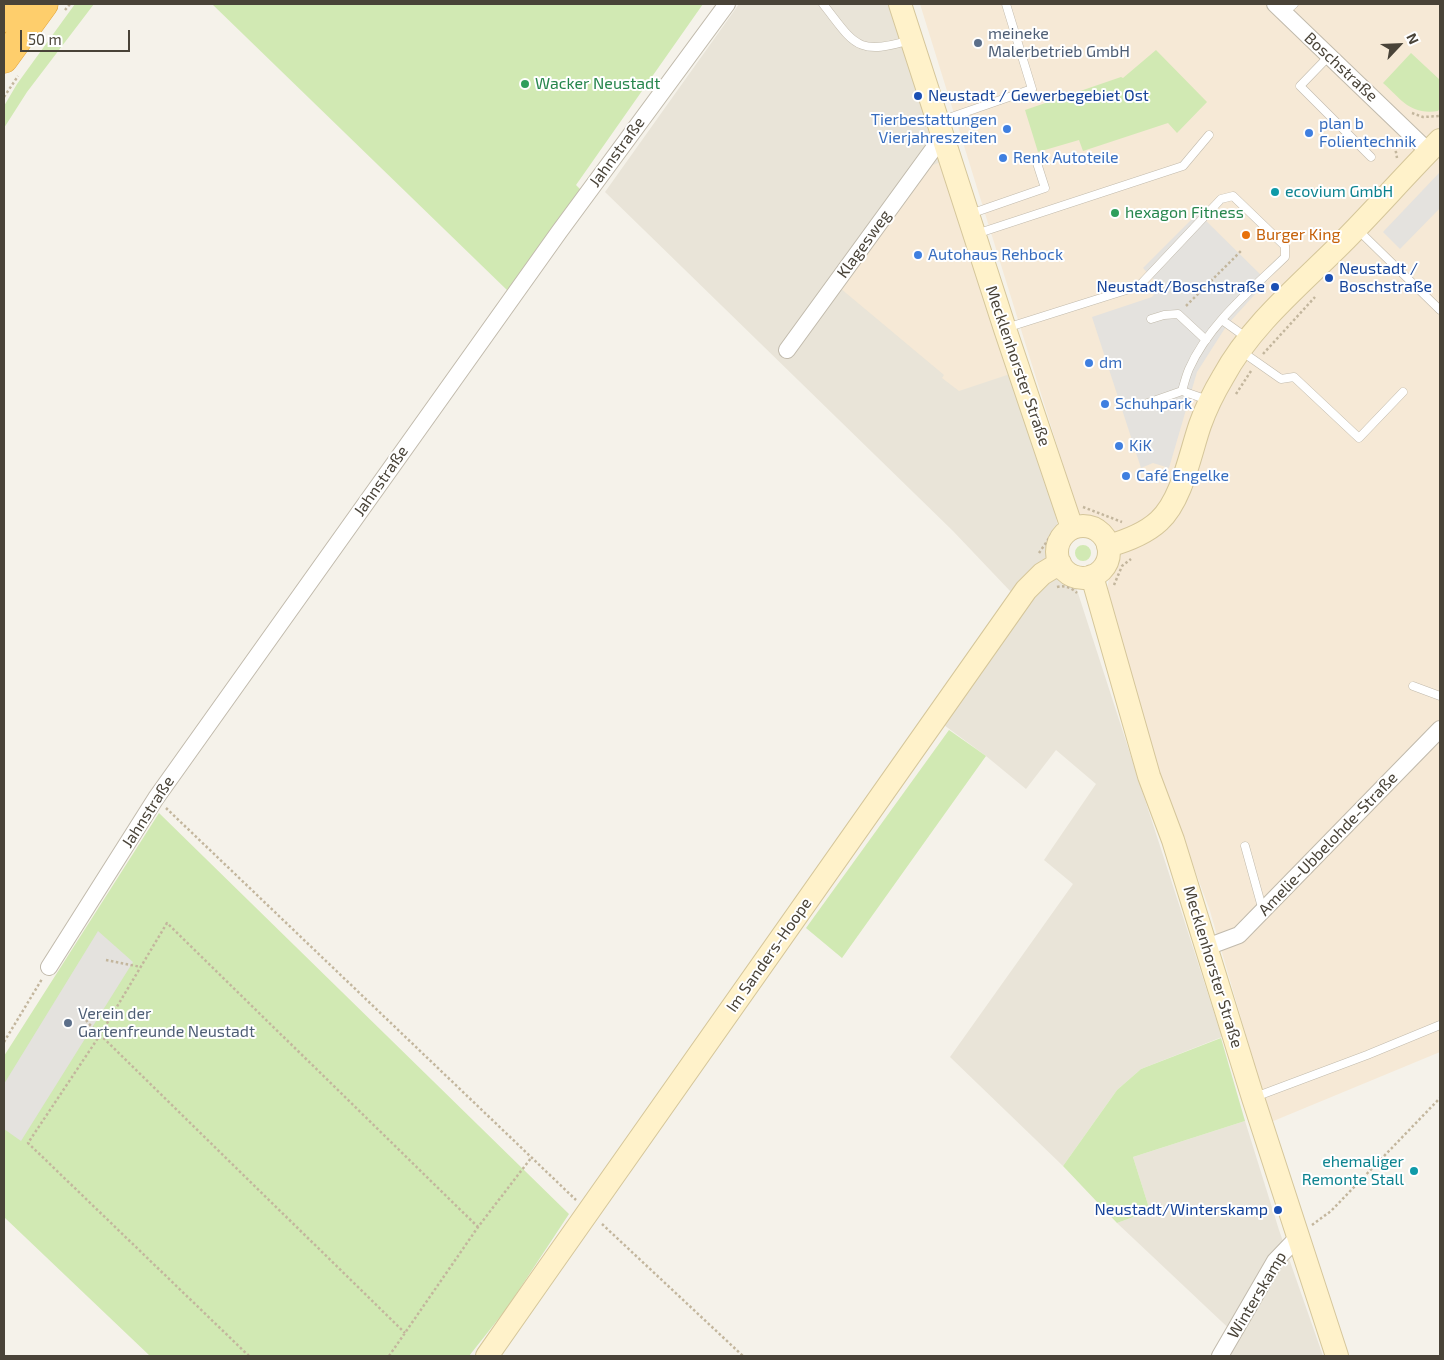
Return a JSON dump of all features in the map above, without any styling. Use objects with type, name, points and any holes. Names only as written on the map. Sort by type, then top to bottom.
[{"type":"highway","points":[[4,18],[14,4]]},
{"type":"highway","points":[[4,59],[44,4]]},
{"type":"street","name":"Jahnstraße","points":[[48,967],[156,798],[564,225],[726,4]]},
{"type":"street","name":"Mecklenhorster Straße","points":[[900,4],[1004,329],[1072,528]]},
{"type":"street","name":"Boschstraße","points":[[1284,7],[1330,55],[1396,118],[1434,146]]},
{"type":"street","name":"Klagesweg","points":[[787,350],[934,148],[945,143]]},
{"type":"street","points":[[1108,546],[1128,540],[1144,532],[1159,521],[1169,509],[1174,501],[1201,422],[1223,376],[1434,146]]},
{"type":"street","points":[[1084,526],[1092,528],[1105,538],[1108,546],[1108,560],[1104,567],[1092,576],[1083,578],[1065,570],[1051,569],[1058,554],[1062,538],[1072,528],[1084,526]]},
{"type":"street","name":"Im Sanders-Hoope","points":[[488,1356],[1026,590],[1051,569]]},
{"type":"street","name":"Mecklenhorster Straße","points":[[1092,576],[1149,776],[1173,840],[1253,1098],[1338,1356]]},
{"type":"street","name":"Amelie-Ubbelohde-Straße","points":[[1207,947],[1239,935],[1440,729]]},
{"type":"street","name":"Winterskamp","points":[[1220,1356],[1275,1261],[1298,1236]]},
{"type":"lane","points":[[823,4],[850,38],[859,45],[878,48],[912,39]]},
{"type":"lane","points":[[938,122],[1032,89],[1006,4]]},
{"type":"lane","points":[[1330,55],[1300,86],[1371,157]]},
{"type":"lane","points":[[971,224],[1183,166],[1209,135]]},
{"type":"lane","points":[[971,224],[1045,188],[1036,160]]},
{"type":"lane","points":[[1004,329],[1139,286],[1221,199],[1233,196],[1285,246],[1285,257],[1222,320],[1206,340],[1189,369],[1182,391]]},
{"type":"lane","points":[[1356,229],[1440,310]]},
{"type":"lane","points":[[1152,319],[1164,315],[1178,314],[1206,340]]},
{"type":"lane","points":[[1222,320],[1248,350],[1281,379],[1294,377],[1359,438],[1403,392]]},
{"type":"lane","points":[[1142,405],[1182,391],[1210,401]]},
{"type":"lane","points":[[1413,686],[1440,696]]},
{"type":"lane","points":[[1245,846],[1262,911]]},
{"type":"lane","points":[[1253,1098],[1359,1058],[1440,1024]]},
{"type":"path","points":[[1396,118],[1405,110],[1423,117],[1440,116]]},
{"type":"path","points":[[1178,314],[1241,250]]},
{"type":"path","points":[[1233,399],[1248,350],[1316,296]]},
{"type":"path","points":[[1081,507],[1122,522]]},
{"type":"path","points":[[1114,588],[1114,583],[1122,566],[1132,557]]},
{"type":"path","points":[[1051,569],[1050,588],[1062,586],[1073,589],[1079,595]]},
{"type":"path","points":[[156,798],[531,1158],[478,1227],[389,1356]]},
{"type":"path","points":[[249,1356],[28,1143],[100,1035],[168,923],[478,1227]]},
{"type":"path","points":[[106,960],[140,967]]},
{"type":"path","points":[[4,1042],[48,967]]},
{"type":"path","points":[[77,1008],[88,1024],[405,1333]]},
{"type":"path","points":[[1298,1236],[1330,1211],[1440,1098]]},
{"type":"path","points":[[668,1287],[743,1356]]},
{"type":"shaded area","points":[[739,4],[890,4],[1055,513],[1058,527],[1050,551],[1051,567],[1062,581],[1076,587],[1222,1037],[1141,1069],[1117,1090],[1063,1166],[950,1057],[1073,884],[1044,860],[1096,784],[1056,750],[1026,789],[986,756],[929,714],[1011,592],[953,531],[605,192]]},
{"type":"shaded area","points":[[920,4],[1440,4],[1440,1052],[1271,1122],[1210,911],[1161,779],[1107,590],[1109,579],[1115,568],[1118,550],[1111,534],[1107,530],[1078,513]]},
{"type":"shaded area","points":[[941,162],[1010,374],[959,391],[942,378],[944,375],[840,288],[930,166]]},
{"type":"shaded area","points":[[1440,172],[1440,208],[1400,249],[1383,232]]},
{"type":"shaded area","points":[[1198,213],[1267,281],[1227,325],[1197,372],[1169,468],[1153,463],[1141,468],[1092,317],[1152,297],[1161,287],[1143,268]]},
{"type":"shaded area","name":"Verein der Gartenfreunde Neustadt","points":[[98,931],[133,962],[21,1141],[4,1129],[4,1084]]},
{"type":"shaded area","points":[[1245,1121],[1279,1230],[1323,1356],[1229,1356],[1239,1338],[1117,1223],[1150,1211],[1133,1157]]},
{"type":"green space","points":[[75,4],[94,4],[27,92],[4,128],[4,106],[17,84]]},
{"type":"green space","points":[[212,4],[703,4],[576,185],[581,190],[509,292]]},
{"type":"green space","points":[[1156,50],[1207,102],[1177,133],[1168,123],[1083,151],[1079,140],[1038,152],[1025,110],[1121,77],[1123,78]]},
{"type":"green space","points":[[1411,53],[1440,80],[1440,108],[1438,111],[1420,111],[1407,105],[1383,83]]},
{"type":"green space","points":[[1083,545],[1089,547],[1091,553],[1089,559],[1083,561],[1077,559],[1075,553],[1077,547]]},
{"type":"green space","points":[[949,730],[986,756],[842,958],[806,928]]},
{"type":"green space","points":[[159,813],[569,1214],[507,1308],[469,1356],[150,1356],[4,1217],[4,1056]]},
{"type":"green space","points":[[1221,1038],[1245,1121],[1133,1157],[1150,1211],[1117,1223],[1063,1166],[1117,1090],[1141,1069]]},
{"type":"place","name":"meineke Malerbetrieb GmbH","points":[[978,43]]},
{"type":"place","name":"Wacker Neustadt","points":[[525,84]]},
{"type":"place","name":"Neustadt / Gewerbegebiet Ost","points":[[918,96]]},
{"type":"place","name":"Tierbestattungen Vierjahreszeiten","points":[[1007,129]]},
{"type":"place","name":"plan b Folientechnik","points":[[1309,133]]},
{"type":"place","name":"Renk Autoteile","points":[[1003,158]]},
{"type":"place","name":"ecovium GmbH","points":[[1275,192]]},
{"type":"place","name":"hexagon Fitness","points":[[1115,213]]},
{"type":"place","name":"Burger King","points":[[1246,235]]},
{"type":"place","name":"Autohaus Rehbock","points":[[918,255]]},
{"type":"place","name":"Neustadt / Boschstraße","points":[[1329,278]]},
{"type":"place","name":"Neustadt/Boschstraße","points":[[1275,287]]},
{"type":"place","name":"dm","points":[[1089,363]]},
{"type":"place","name":"Schuhpark","points":[[1105,404]]},
{"type":"place","name":"KiK","points":[[1119,446]]},
{"type":"place","name":"Café Engelke","points":[[1126,476]]},
{"type":"place","name":"Verein der Gartenfreunde Neustadt","points":[[68,1023]]},
{"type":"place","name":"ehemaliger Remonte Stall","points":[[1414,1171]]},
{"type":"place","name":"Neustadt/Winterskamp","points":[[1278,1210]]}]
